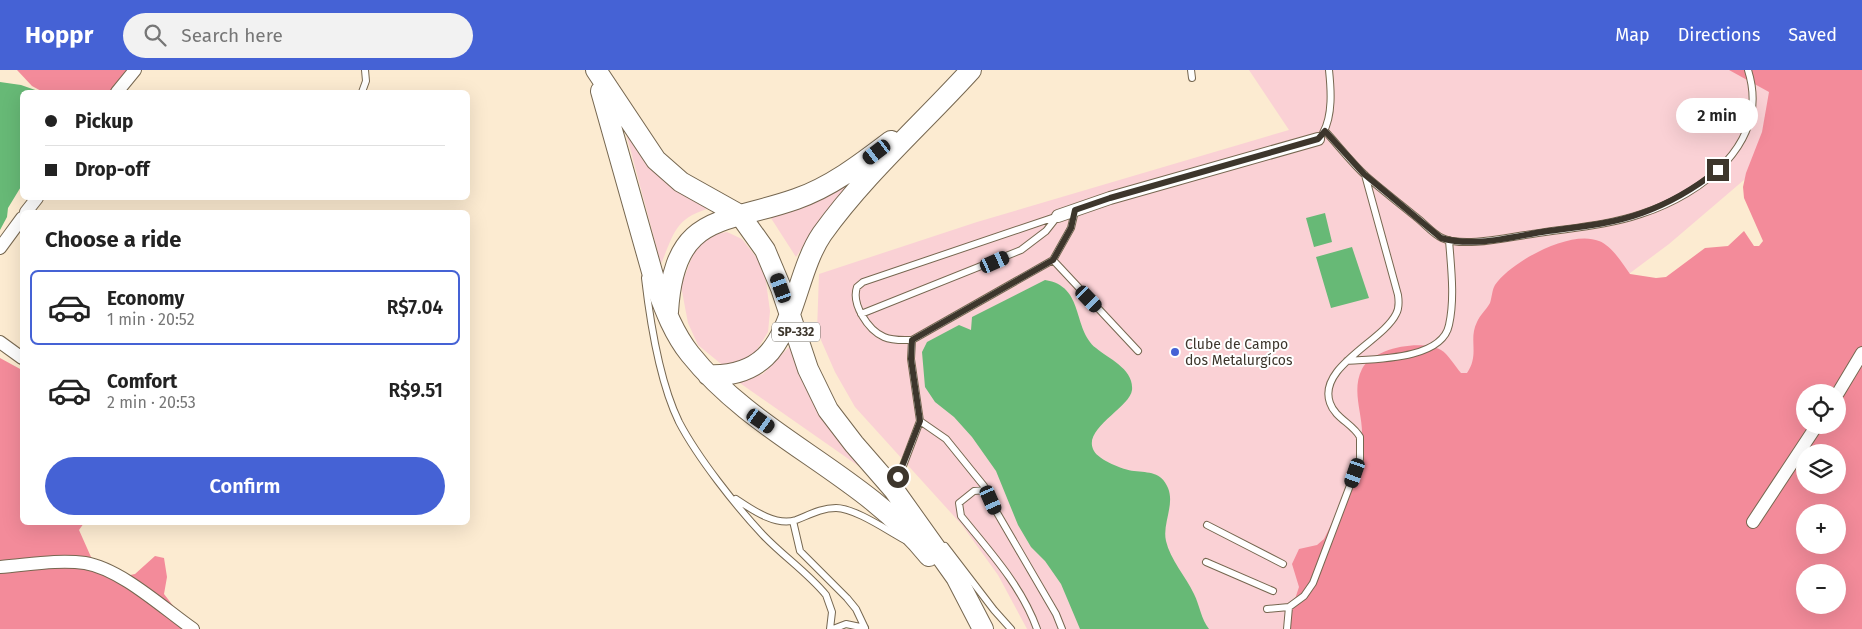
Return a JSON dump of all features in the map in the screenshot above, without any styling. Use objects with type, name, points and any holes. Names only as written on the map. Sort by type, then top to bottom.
[{"type":"main road","name":"SP-332","points":[[595,70],[631,126],[667,171],[740,215],[765,250],[774,268],[808,369],[828,410],[854,444],[894,490],[956,577],[980,623]]},
{"type":"main road","name":"SP-332","points":[[595,70],[656,286],[668,318],[689,353],[708,375],[746,410],[834,470],[897,524],[926,552],[980,623]]},
{"type":"main road","points":[[708,375],[726,376],[741,372],[764,358],[781,335],[808,261],[821,236],[840,211],[925,117],[971,70]]},
{"type":"main road","points":[[668,318],[670,291],[674,272],[688,242],[708,225],[796,199],[826,186],[866,160],[925,117]]},
{"type":"street","points":[[119,90],[135,70]]},
{"type":"street","points":[[1058,216],[1110,198],[1322,135]]},
{"type":"street","points":[[28,210],[35,200]]},
{"type":"street","points":[[0,248],[20,221]]},
{"type":"street","points":[[0,342],[20,357]]},
{"type":"street","points":[[1843,384],[1862,353]]},
{"type":"street","points":[[1753,522],[1811,434]]},
{"type":"street","points":[[0,567],[63,562],[85,564],[108,571],[193,629]]},
{"type":"lane","points":[[363,90],[366,81],[365,70]]},
{"type":"lane","points":[[1191,70],[1192,78]]},
{"type":"lane","points":[[1329,70],[1330,100],[1322,135],[1364,174],[1441,238],[1449,240],[1485,240],[1603,224],[1640,214],[1671,202],[1718,170],[1731,157],[1745,136],[1750,126],[1753,105],[1752,81],[1748,70]]},
{"type":"lane","points":[[1267,609],[1289,607],[1300,600],[1313,583],[1360,459],[1360,437],[1332,408],[1329,401],[1329,385],[1347,361],[1391,322],[1398,310],[1398,295],[1364,174]]},
{"type":"lane","points":[[1058,216],[863,282],[855,293],[856,302],[861,314],[875,331],[883,337],[893,340],[912,340],[1053,260],[1071,228],[1075,210]]},
{"type":"lane","points":[[861,314],[1021,250],[1046,231],[1058,216]]},
{"type":"lane","points":[[638,222],[648,303],[668,393],[679,421],[691,442],[730,495],[764,535],[826,595],[832,612],[831,629],[846,624],[865,628]]},
{"type":"lane","points":[[1347,361],[1409,355],[1428,349],[1439,340],[1449,327],[1452,287],[1449,240]]},
{"type":"lane","points":[[1053,260],[1138,351]]},
{"type":"lane","points":[[894,490],[920,421],[911,359],[912,340]]},
{"type":"lane","points":[[920,421],[946,439],[967,462],[986,490],[996,511],[1056,614],[1062,629]]},
{"type":"lane","points":[[986,490],[974,491],[967,495],[959,503],[958,510],[1016,586],[1030,610],[1036,629]]},
{"type":"lane","points":[[730,495],[765,516],[793,521],[814,512],[838,508],[867,520],[926,552]]},
{"type":"lane","points":[[793,521],[800,551],[847,598],[856,609],[865,628]]},
{"type":"lane","points":[[1207,525],[1283,564]]},
{"type":"lane","points":[[919,526],[945,546],[1011,629]]},
{"type":"lane","points":[[1206,562],[1273,591]]},
{"type":"lane","points":[[1287,629],[1289,607]]},
{"type":"shaded area","points":[[17,70],[128,70],[114,90],[39,90],[32,86]]},
{"type":"shaded area","name":"Clube de Campo dos Metalurgícos","points":[[1249,70],[1801,70],[1765,162],[1669,244],[1429,423],[1389,629],[1027,629],[998,575],[962,525],[855,407],[835,372],[817,331],[819,274],[977,222],[1289,130]]},
{"type":"shaded area","points":[[1729,70],[1862,70],[1862,629],[1289,629],[1290,614],[1299,587],[1292,564],[1299,549],[1317,545],[1324,539],[1353,477],[1362,436],[1357,394],[1359,377],[1362,369],[1368,362],[1387,351],[1422,345],[1441,350],[1461,373],[1467,373],[1473,360],[1473,335],[1478,319],[1490,303],[1495,285],[1514,266],[1558,243],[1587,238],[1599,241],[1612,251],[1630,274],[1656,278],[1666,277],[1705,248],[1728,246],[1744,231],[1754,246],[1759,246],[1763,241],[1744,198],[1743,187],[1746,173],[1762,132],[1769,92]]},
{"type":"shaded area","points":[[0,82],[21,85],[35,90],[20,90],[20,188],[8,208],[7,217],[0,230]]},
{"type":"shaded area","points":[[624,126],[713,207],[691,216],[678,227],[661,264]]},
{"type":"shaded area","points":[[853,178],[823,216],[796,257],[769,215]]},
{"type":"shaded area","points":[[1325,213],[1332,242],[1314,247],[1306,218]]},
{"type":"shaded area","points":[[727,232],[742,239],[764,267],[770,311],[768,332],[752,358],[726,368],[698,345],[688,323],[681,286],[696,246],[712,235]]},
{"type":"shaded area","points":[[1352,247],[1369,298],[1331,308],[1316,257]]},
{"type":"shaded area","points":[[1045,280],[1058,284],[1066,290],[1072,299],[1089,340],[1096,348],[1120,365],[1129,376],[1132,390],[1129,397],[1094,435],[1092,443],[1094,451],[1101,458],[1118,467],[1154,474],[1165,482],[1170,494],[1165,535],[1168,548],[1194,594],[1209,629],[1080,629],[1061,584],[1045,561],[1031,547],[1018,525],[996,471],[972,437],[954,417],[935,402],[925,387],[922,352],[927,342],[959,325],[971,330],[972,317]]},
{"type":"shaded area","points":[[790,346],[802,380],[818,410],[860,467],[737,381],[763,374]]},
{"type":"shaded area","points":[[0,358],[20,369],[20,525],[83,525],[79,530],[91,557],[112,579],[135,574],[155,556],[164,558],[167,577],[164,594],[191,629],[0,629]]},
{"type":"place","name":"Clube de Campo dos Metalurgícos","points":[[1175,352]]},
{"type":"route","points":[[898,477],[920,421],[911,359],[912,340],[1053,260],[1071,228],[1075,210],[1110,198],[1318,139],[1325,131],[1364,174],[1441,238],[1464,242],[1603,224],[1640,214],[1671,202],[1718,170]]}]
